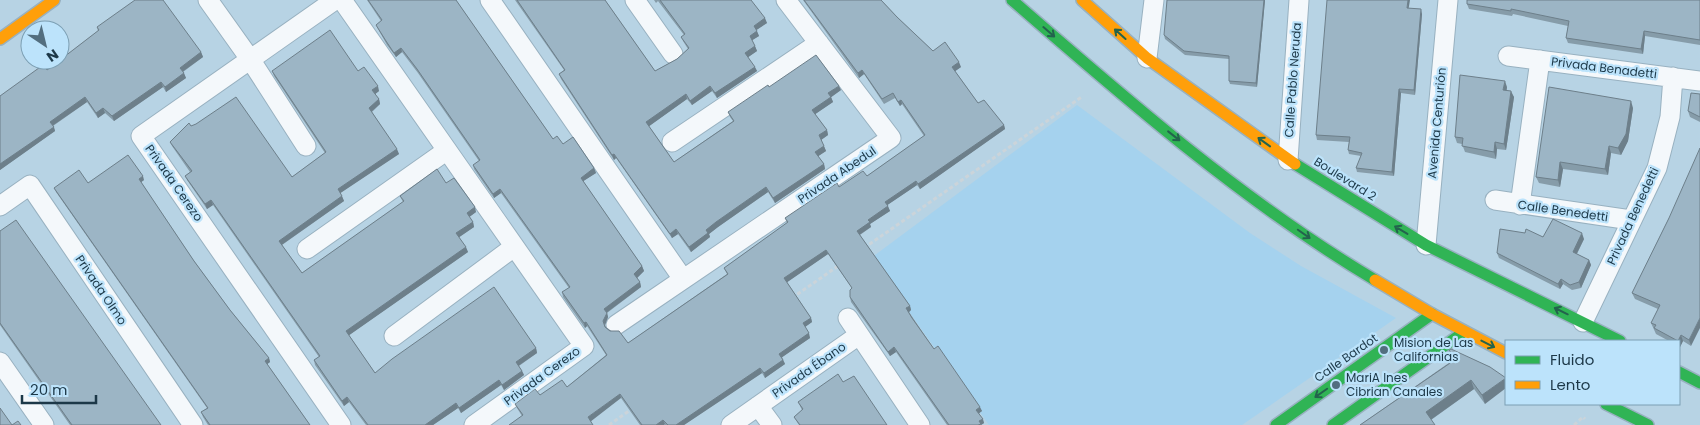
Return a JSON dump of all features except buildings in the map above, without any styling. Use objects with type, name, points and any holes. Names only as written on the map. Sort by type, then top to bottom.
[{"type":"main road","points":[[0,39],[54,0]]},
{"type":"main road","points":[[1012,0],[1105,81],[1257,201],[1335,256],[1432,314],[1505,353]]},
{"type":"main road","name":"Boulevard 2","points":[[1082,0],[1147,58],[1288,160],[1426,245],[1618,340]]},
{"type":"main road","name":"Calle Bardot","points":[[1276,425],[1432,314]]},
{"type":"main road","points":[[1333,425],[1464,332]]},
{"type":"main road","points":[[1680,373],[1700,383]]},
{"type":"main road","points":[[1608,405],[1648,425]]},
{"type":"street","points":[[208,0],[250,59],[306,146]]},
{"type":"street","name":"Privada Cerezo","points":[[335,0],[142,136],[341,425]]},
{"type":"street","name":"Privada Cerezo","points":[[342,0],[584,346],[474,425]]},
{"type":"street","points":[[490,0],[683,279]]},
{"type":"street","points":[[635,0],[673,54]]},
{"type":"street","name":"Privada Abedul","points":[[616,326],[891,138],[786,0]]},
{"type":"street","points":[[1147,58],[1154,0]]},
{"type":"street","name":"Calle Pablo Neruda","points":[[1288,160],[1299,0]]},
{"type":"street","name":"Avenida Centurión","points":[[1426,245],[1448,0]]},
{"type":"street","points":[[672,142],[819,43]]},
{"type":"street","name":"Privada Benadetti","points":[[1508,56],[1700,81]]},
{"type":"street","points":[[1520,205],[1540,60]]},
{"type":"street","name":"Privada Benedetti","points":[[1583,322],[1657,168],[1670,117],[1673,77]]},
{"type":"street","points":[[307,249],[446,151]]},
{"type":"street","name":"Privada Olmo","points":[[0,206],[30,185],[193,425]]},
{"type":"street","name":"Calle Benedetti","points":[[1495,200],[1631,220]]},
{"type":"street","points":[[394,336],[514,247]]},
{"type":"street","name":"Privada Ébano","points":[[848,318],[920,425]]},
{"type":"street","name":"Privada Ébano","points":[[731,425],[859,335]]},
{"type":"street","points":[[0,362],[44,425]]},
{"type":"street","points":[[758,406],[772,425]]},
{"type":"path","points":[[861,250],[1105,81]]},
{"type":"path","points":[[788,301],[845,262]]},
{"type":"path","points":[[609,425],[641,402]]},
{"type":"path","points":[[1574,425],[1582,417]]},
{"type":"shaded area","points":[[1077,105],[1250,233],[1301,266],[1396,318],[1242,425],[989,425],[871,258]]},
{"type":"traffic: fast","points":[[1012,0],[1143,112],[1233,183],[1327,250],[1375,280]]},
{"type":"traffic: fast","points":[[1295,164],[1426,245],[1618,340]]},
{"type":"traffic: fast","points":[[1276,425],[1432,314]]},
{"type":"traffic: fast","points":[[1333,425],[1464,332]]},
{"type":"traffic: fast","points":[[1680,373],[1700,383]]},
{"type":"traffic: fast","points":[[1608,405],[1648,425]]},
{"type":"traffic: slow","points":[[0,39],[54,0]]},
{"type":"traffic: slow","points":[[1082,0],[1147,58],[1295,164]]},
{"type":"traffic: slow","points":[[1375,280],[1432,314],[1505,352]]},
{"type":"place","name":"Mision de Las Californias","points":[[1384,350]]},
{"type":"place","name":"MariA Ines Cibrian Canales","points":[[1336,385]]}]
